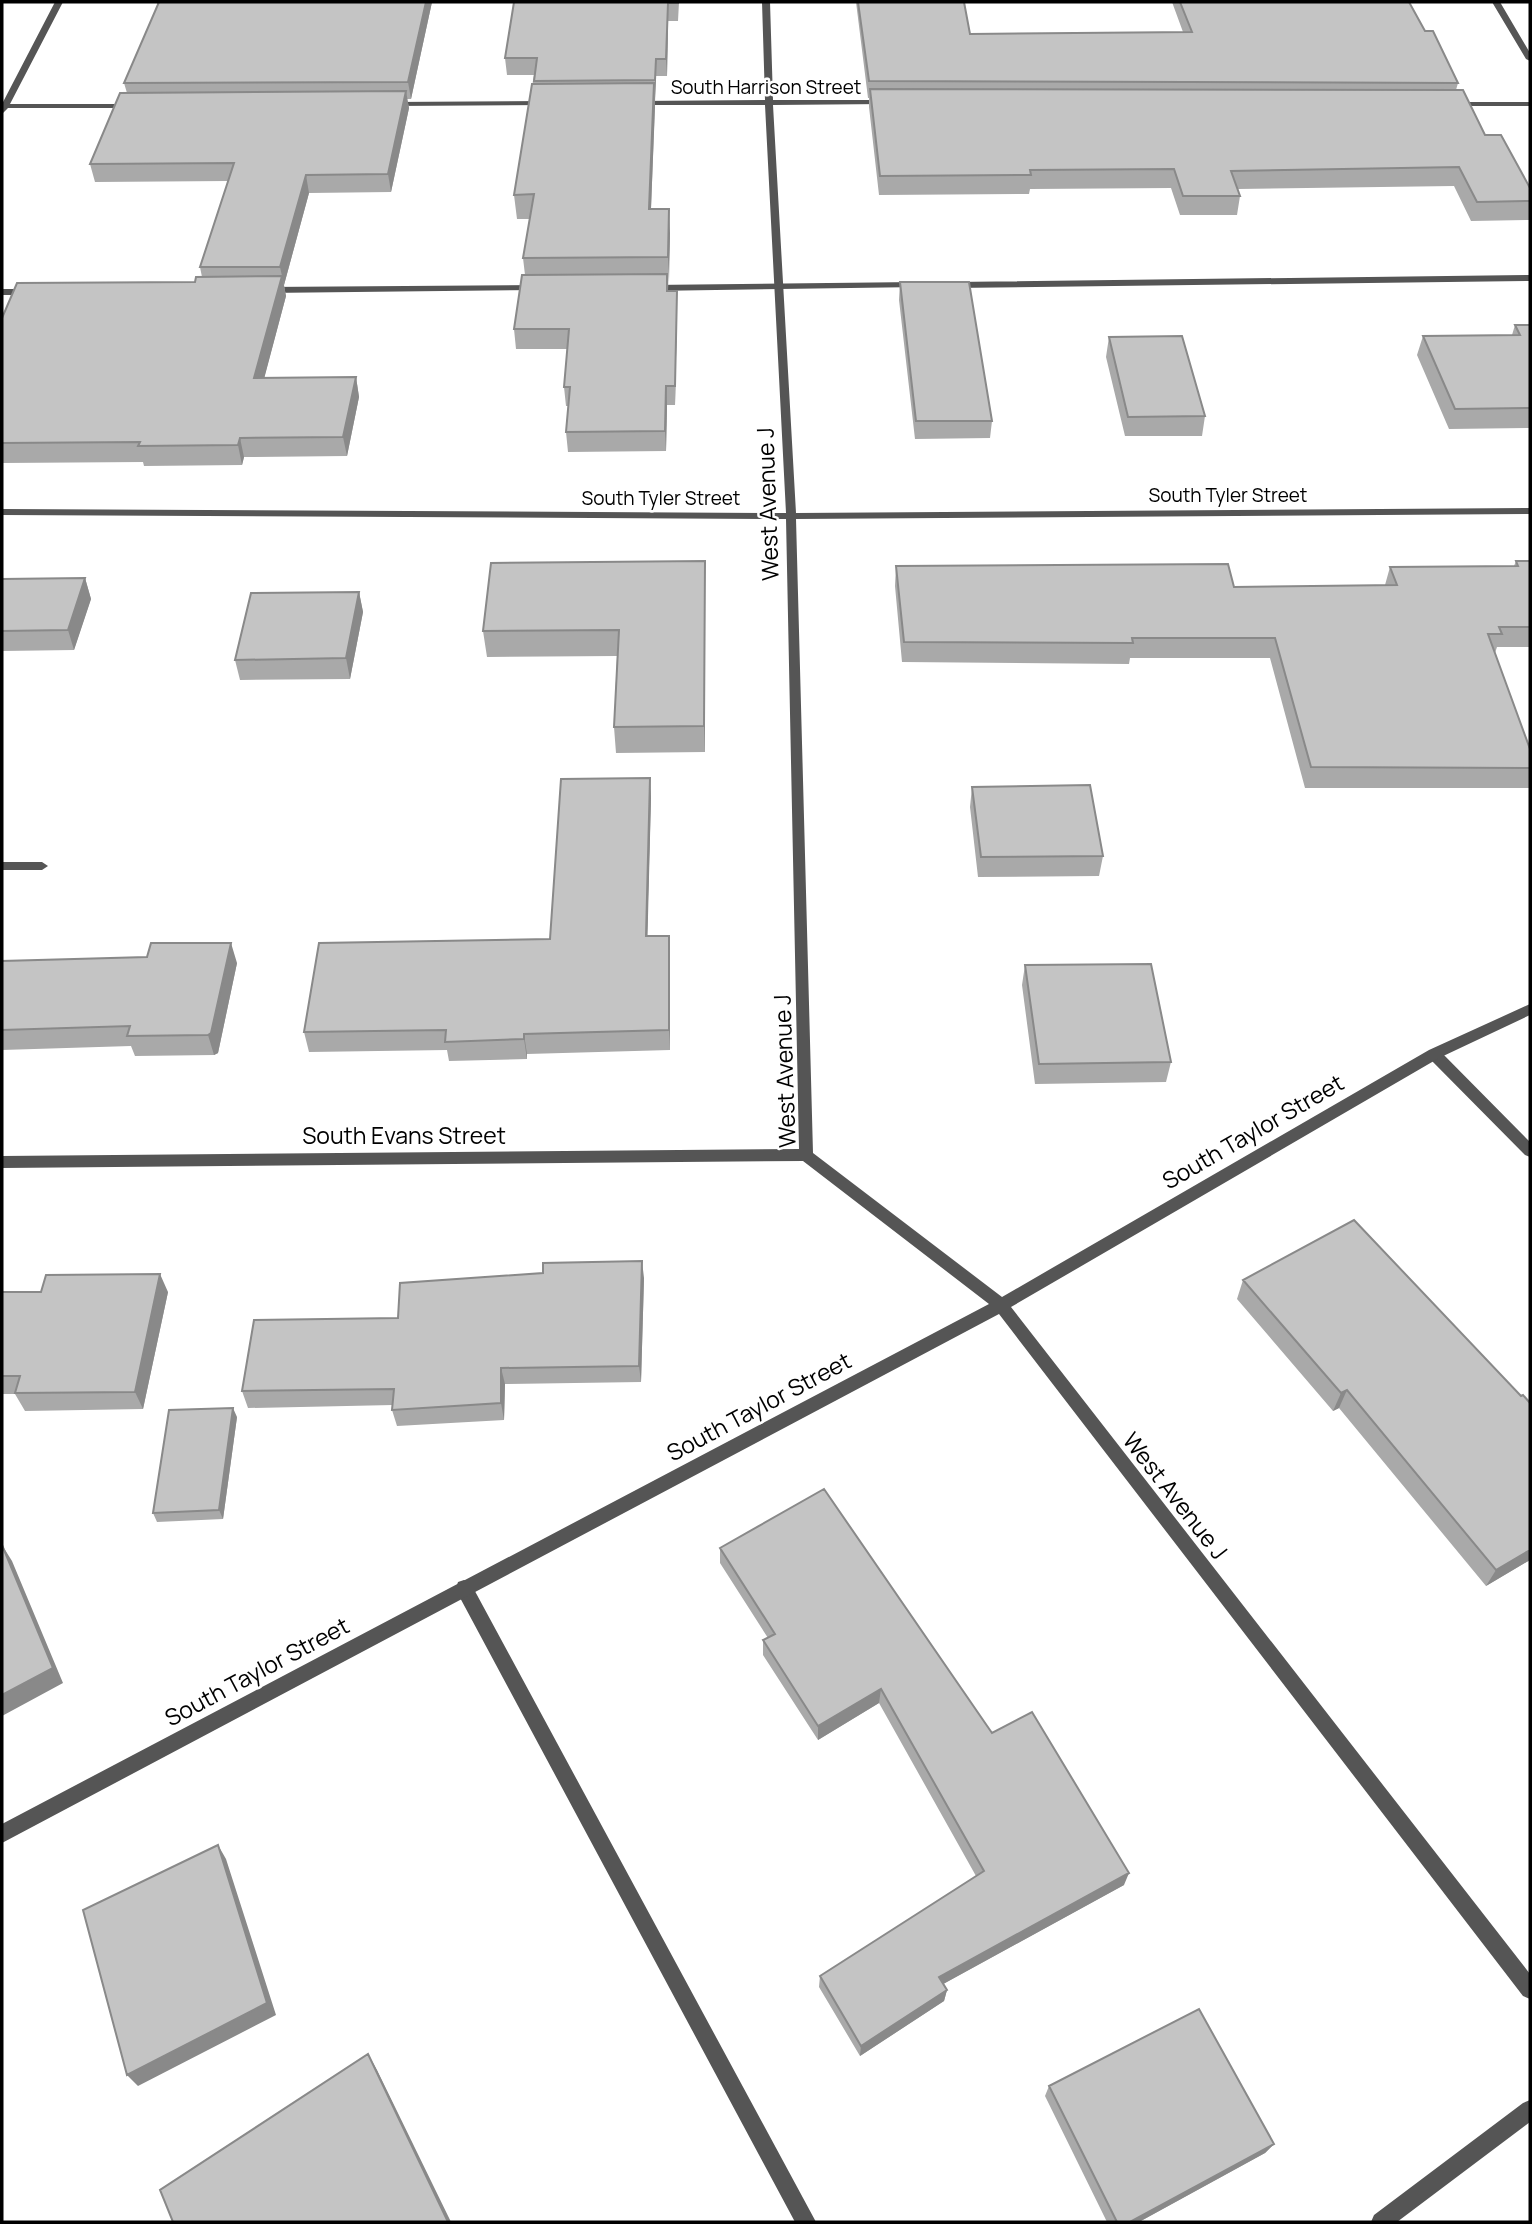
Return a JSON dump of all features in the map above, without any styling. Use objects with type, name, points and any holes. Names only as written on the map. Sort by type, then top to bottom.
[{"type":"street","points":[[59,2],[3,108],[144,106]]},
{"type":"street","name":"West Avenue J","points":[[766,2],[791,516],[806,1155],[1001,1305],[1530,1989]]},
{"type":"street","points":[[1496,2],[1530,59]]},
{"type":"street","points":[[380,104],[561,103]]},
{"type":"street","name":"South Harrison Street","points":[[630,103],[894,103]]},
{"type":"street","points":[[1447,104],[1530,104]]},
{"type":"street","points":[[946,285],[1530,278]]},
{"type":"street","points":[[640,288],[932,285]]},
{"type":"street","points":[[251,290],[557,288]]},
{"type":"street","points":[[2,292],[43,291]]},
{"type":"street","name":"South Tyler Street","points":[[2,512],[791,516],[1530,511]]},
{"type":"street","points":[[2,866],[42,866]]},
{"type":"street","name":"South Taylor Street","points":[[2,1833],[1001,1305],[1434,1054],[1530,1009]]},
{"type":"street","points":[[1434,1054],[1530,1151]]},
{"type":"street","name":"South Evans Street","points":[[2,1162],[806,1155]]},
{"type":"street","points":[[464,1588],[806,2222]]},
{"type":"street","points":[[1381,2222],[1530,2110]]},
{"type":"building","points":[[159,2],[426,2],[408,82],[124,83]]},
{"type":"building","points":[[514,2],[678,3],[668,3],[666,59],[656,59],[655,80],[534,81],[537,58],[505,58]]},
{"type":"building","points":[[858,2],[964,2],[970,34],[1192,32],[1180,2],[1409,2],[1425,31],[1433,31],[1458,83],[869,81]]},
{"type":"building","points":[[654,83],[649,209],[669,209],[668,257],[523,258],[534,194],[514,195],[532,84]]},
{"type":"building","points":[[870,89],[1463,90],[1485,135],[1501,135],[1530,188],[1530,201],[1477,202],[1459,167],[1231,171],[1240,196],[1183,196],[1174,169],[1030,170],[1031,175],[880,176]]},
{"type":"building","points":[[406,91],[388,174],[306,175],[280,267],[200,267],[234,163],[90,164],[120,93]]},
{"type":"building","points":[[667,274],[667,291],[677,291],[675,386],[666,386],[665,431],[566,432],[570,387],[564,387],[569,329],[514,329],[522,275]]},
{"type":"building","points":[[282,276],[254,378],[356,377],[343,437],[240,438],[238,445],[138,446],[140,442],[2,443],[2,318],[17,283],[195,282],[196,277]]},
{"type":"building","points":[[900,282],[969,282],[992,421],[916,421]]},
{"type":"building","points":[[1515,325],[1530,325],[1530,408],[1455,409],[1423,336],[1520,335]]},
{"type":"building","points":[[1182,336],[1205,416],[1128,417],[1109,337]]},
{"type":"building","points":[[705,561],[704,726],[614,727],[619,630],[483,631],[491,563]]},
{"type":"building","points":[[1516,561],[1530,561],[1530,627],[1499,627],[1502,634],[1488,634],[1530,749],[1530,768],[1311,767],[1275,638],[1132,638],[1133,643],[904,642],[896,566],[1228,564],[1234,587],[1397,585],[1390,567],[1518,566]]},
{"type":"building","points":[[85,578],[68,630],[2,631],[2,579]]},
{"type":"building","points":[[359,592],[346,658],[235,660],[251,593]]},
{"type":"building","points":[[650,778],[646,936],[669,936],[669,1030],[524,1034],[524,1039],[445,1042],[446,1030],[304,1032],[319,943],[550,939],[561,779]]},
{"type":"building","points":[[1090,785],[1103,856],[981,857],[972,787]]},
{"type":"building","points":[[151,943],[231,943],[211,1033],[208,1035],[127,1036],[130,1026],[2,1030],[2,961],[147,957]]},
{"type":"building","points":[[1151,964],[1171,1062],[1039,1064],[1025,965]]},
{"type":"building","points":[[1354,1220],[1530,1403],[1530,1550],[1496,1570],[1347,1390],[1341,1393],[1243,1280]]},
{"type":"building","points":[[642,1261],[639,1366],[501,1368],[501,1403],[392,1410],[394,1389],[242,1391],[254,1320],[398,1318],[400,1283],[543,1273],[543,1263]]},
{"type":"building","points":[[160,1274],[135,1392],[15,1393],[20,1376],[2,1376],[2,1292],[41,1292],[46,1275]]},
{"type":"building","points":[[233,1408],[219,1510],[153,1513],[169,1410]]},
{"type":"building","points":[[824,1489],[992,1733],[1032,1712],[1129,1873],[939,1977],[947,1990],[861,2046],[820,1976],[984,1871],[881,1689],[818,1726],[763,1640],[775,1634],[720,1548]]},
{"type":"building","points":[[2,1545],[53,1668],[2,1695]]},
{"type":"building","points":[[218,1845],[267,2003],[127,2075],[83,1910]]},
{"type":"building","points":[[1199,2009],[1274,2144],[1130,2222],[1117,2222],[1049,2086]]},
{"type":"building","points":[[368,2054],[448,2222],[173,2222],[160,2190]]}]
